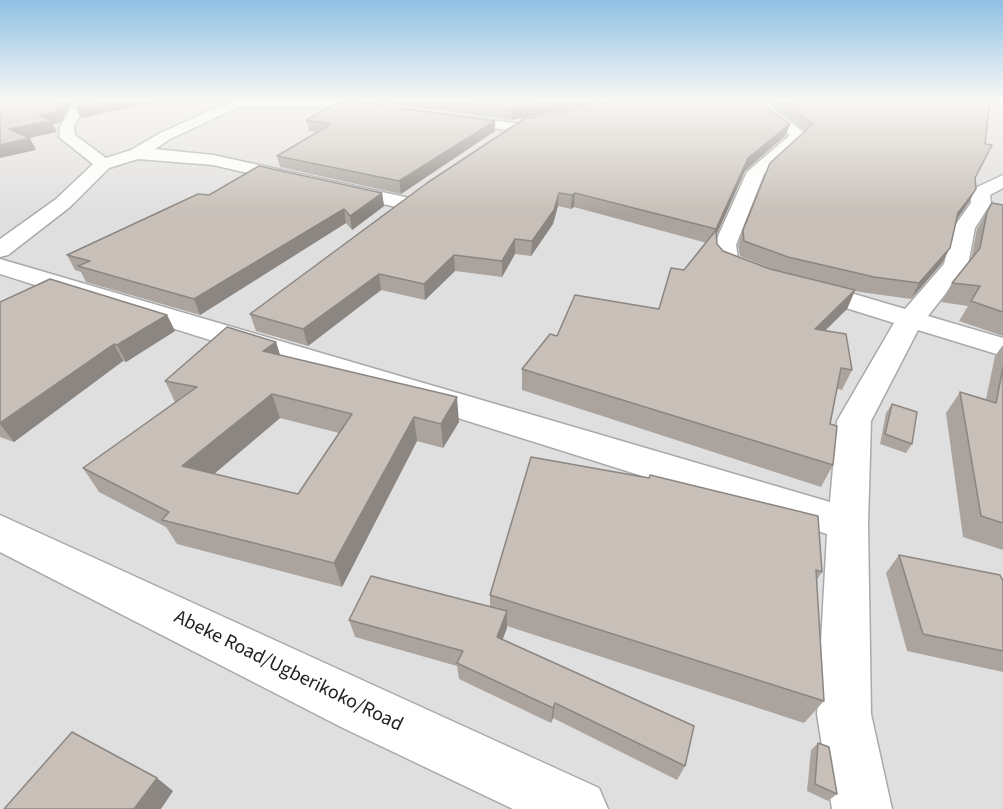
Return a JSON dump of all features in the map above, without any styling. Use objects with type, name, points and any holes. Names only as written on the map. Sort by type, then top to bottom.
[{"type":"street","points":[[68,138],[103,164]]},
{"type":"street","points":[[0,250],[63,203],[103,164],[136,154],[162,138]]},
{"type":"street","points":[[487,146],[500,138]]},
{"type":"street","points":[[796,138],[756,172],[725,245],[724,256],[727,262],[778,281],[859,302],[910,320],[1003,347]]},
{"type":"street","points":[[136,154],[213,160],[413,197],[387,217]]},
{"type":"street","points":[[862,809],[844,714],[848,524],[854,421],[910,320],[956,265],[964,228],[981,203],[980,193],[1003,181]]},
{"type":"street","points":[[0,266],[237,327],[848,524]]},
{"type":"street","name":"Abeke Road/Ugberikoko/Road","points":[[0,532],[362,709],[578,809]]},
{"type":"shaded area","points":[[0,138],[1003,138],[1003,809],[0,809]]},
{"type":"building","points":[[0,138],[30,138],[0,145]]},
{"type":"building","points":[[308,138],[468,138],[399,181],[277,156]]},
{"type":"building","points":[[496,138],[773,138],[748,158],[716,229],[575,193],[572,195],[559,193],[554,210],[532,241],[515,239],[502,261],[454,255],[424,284],[379,274],[303,329],[250,314],[427,183]]},
{"type":"building","points":[[798,138],[986,138],[985,144],[992,145],[975,178],[976,189],[958,213],[950,248],[919,283],[874,277],[788,257],[744,241],[743,230],[770,163]]},
{"type":"building","points":[[259,166],[382,193],[350,216],[344,209],[194,299],[78,266],[90,261],[67,255],[198,194],[209,195]]},
{"type":"building","points":[[992,203],[1003,205],[1003,312],[971,301],[980,286],[952,283],[980,248],[987,212]]},
{"type":"building","points":[[716,230],[717,244],[723,251],[770,269],[855,290],[815,329],[846,334],[852,370],[841,368],[830,424],[837,426],[833,465],[522,369],[550,334],[557,336],[575,295],[659,309],[671,268],[684,270]]},
{"type":"building","points":[[50,279],[167,315],[117,345],[114,344],[0,423],[0,302]]},
{"type":"building","points":[[227,327],[276,342],[263,351],[457,397],[441,424],[414,417],[334,563],[162,520],[169,512],[83,468],[197,387],[165,381]],"holes":[[[272,394],[352,414],[298,494],[182,466]]]},
{"type":"building","points":[[1003,367],[1003,523],[981,516],[960,392],[996,403]]},
{"type":"building","points":[[892,404],[917,412],[912,444],[885,434]]},
{"type":"building","points":[[531,457],[649,478],[650,475],[818,516],[822,572],[816,570],[824,701],[490,595]]},
{"type":"building","points":[[899,555],[1000,575],[1003,581],[1003,651],[923,634]]},
{"type":"building","points":[[371,576],[507,611],[497,637],[694,726],[685,766],[555,703],[553,708],[457,663],[463,651],[349,620]]},
{"type":"building","points":[[72,732],[157,778],[134,809],[4,809]]},
{"type":"building","points":[[818,743],[829,747],[837,794],[815,784]]}]
